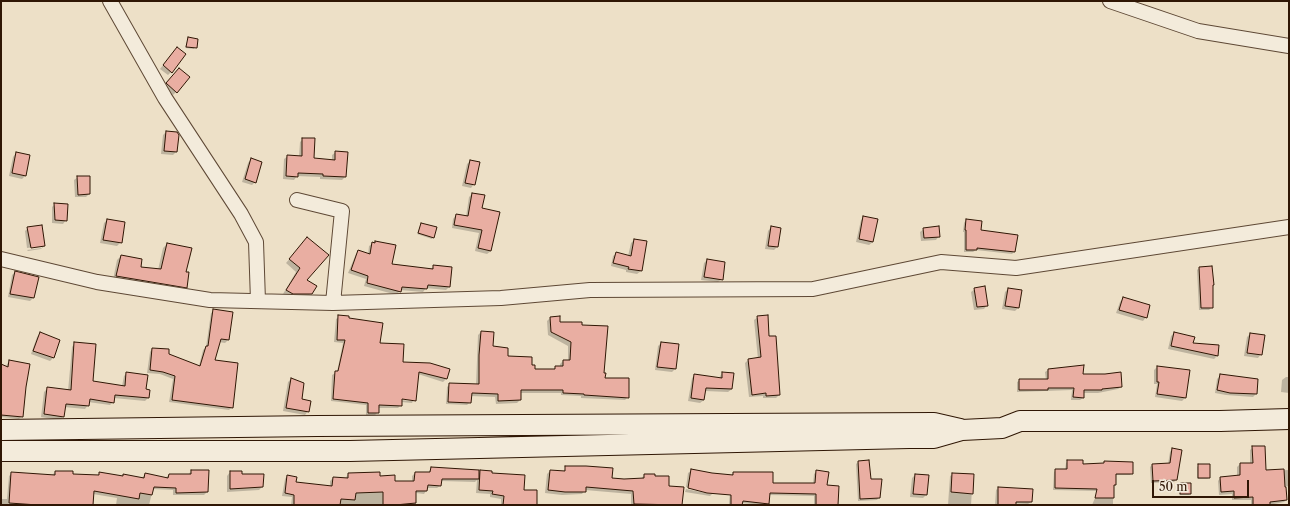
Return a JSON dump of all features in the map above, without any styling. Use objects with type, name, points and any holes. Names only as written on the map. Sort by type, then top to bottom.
[{"type":"main road","points":[[1,451],[350,451],[934,438],[962,430],[1002,428],[1020,421],[1220,421],[1289,419]]},
{"type":"main road","points":[[1,430],[317,426],[934,423],[962,430]]},
{"type":"street","points":[[110,1],[165,98],[241,214],[256,242],[258,301]]},
{"type":"street","points":[[1110,1],[1198,32],[1289,46]]},
{"type":"street","points":[[297,200],[342,211],[333,303]]},
{"type":"street","points":[[1,259],[97,282],[210,300],[333,303],[501,298],[590,290],[813,289],[942,262],[1016,268],[1289,227]]},
{"type":"building","points":[[188,37],[198,39],[197,48],[186,47]]},
{"type":"building","points":[[177,47],[186,54],[172,73],[163,65]]},
{"type":"building","points":[[179,68],[190,77],[177,93],[166,83]]},
{"type":"building","points":[[166,131],[177,132],[179,135],[177,152],[164,151]]},
{"type":"building","points":[[302,138],[315,138],[314,158],[335,160],[335,151],[348,152],[346,177],[298,173],[298,177],[286,176],[287,155],[302,156]]},
{"type":"building","points":[[16,152],[30,155],[26,176],[12,173]]},
{"type":"building","points":[[251,158],[262,162],[256,183],[245,179]]},
{"type":"building","points":[[470,160],[480,162],[475,185],[465,183]]},
{"type":"building","points":[[77,176],[90,176],[90,194],[78,195]]},
{"type":"building","points":[[472,193],[485,195],[482,208],[500,212],[491,251],[478,248],[482,230],[454,225],[456,214],[468,216]]},
{"type":"building","points":[[54,203],[68,204],[67,221],[55,220]]},
{"type":"building","points":[[863,216],[878,219],[873,242],[859,239]]},
{"type":"building","points":[[107,219],[125,222],[122,243],[103,240]]},
{"type":"building","points":[[966,219],[982,221],[981,230],[1018,235],[1015,252],[977,248],[977,250],[966,250]]},
{"type":"building","points":[[421,223],[437,227],[434,238],[418,233]]},
{"type":"building","points":[[42,225],[45,246],[31,248],[27,227]]},
{"type":"building","points":[[771,226],[781,228],[778,247],[768,246]]},
{"type":"building","points":[[939,226],[940,237],[924,238],[923,228]]},
{"type":"building","points":[[307,237],[329,255],[307,280],[317,286],[312,294],[293,294],[286,290],[300,268],[289,259]]},
{"type":"building","points":[[634,239],[647,241],[642,271],[628,269],[629,267],[613,263],[616,252],[631,256]]},
{"type":"building","points":[[375,241],[396,245],[392,264],[433,269],[433,265],[452,267],[450,287],[428,285],[427,289],[402,287],[401,292],[367,283],[368,276],[351,270],[358,250],[370,254],[372,242],[375,243]]},
{"type":"building","points":[[167,243],[192,248],[186,272],[189,272],[187,288],[116,276],[121,255],[142,259],[141,267],[161,269]]},
{"type":"building","points":[[707,259],[725,262],[723,280],[704,277]]},
{"type":"building","points":[[1212,266],[1214,285],[1213,308],[1201,308],[1199,267]]},
{"type":"building","points":[[15,271],[39,277],[34,298],[10,294]]},
{"type":"building","points":[[985,286],[988,306],[977,307],[974,288]]},
{"type":"building","points":[[1008,288],[1022,290],[1019,308],[1005,306]]},
{"type":"building","points":[[1123,297],[1150,305],[1147,318],[1119,310]]},
{"type":"building","points":[[213,309],[233,312],[229,340],[221,339],[215,360],[238,363],[233,408],[172,400],[175,376],[150,370],[152,348],[169,349],[169,354],[200,366],[206,346],[208,346]]},
{"type":"building","points":[[338,315],[383,323],[380,343],[404,344],[403,362],[430,363],[450,369],[447,379],[419,372],[416,401],[402,399],[402,406],[379,405],[379,413],[368,413],[368,403],[333,399],[335,371],[338,371],[345,340],[337,340]]},
{"type":"building","points":[[768,315],[769,336],[776,336],[780,395],[766,396],[766,393],[752,395],[748,359],[761,357],[757,316]]},
{"type":"building","points":[[560,316],[560,322],[582,322],[582,325],[608,326],[604,373],[606,373],[605,378],[629,378],[629,398],[563,393],[563,390],[521,390],[521,400],[498,401],[498,394],[472,393],[471,403],[448,402],[449,383],[479,384],[481,331],[494,332],[493,346],[508,348],[508,356],[532,357],[532,365],[535,365],[535,369],[555,369],[555,366],[563,366],[563,360],[570,360],[571,342],[551,332],[550,317]]},
{"type":"building","points":[[40,332],[60,340],[54,358],[33,351]]},
{"type":"building","points":[[1174,332],[1195,337],[1193,343],[1219,345],[1218,356],[1171,346]]},
{"type":"building","points":[[1250,333],[1265,335],[1262,355],[1247,353]]},
{"type":"building","points":[[74,342],[96,344],[93,381],[125,386],[126,372],[148,375],[146,389],[150,390],[149,398],[115,395],[114,403],[90,399],[89,406],[66,404],[64,417],[44,414],[47,387],[71,390]]},
{"type":"building","points":[[661,342],[679,344],[676,369],[657,367]]},
{"type":"building","points":[[9,360],[30,364],[23,417],[1,415],[1,364],[8,367]]},
{"type":"building","points":[[1084,365],[1083,374],[1121,372],[1122,387],[1102,390],[1084,390],[1084,398],[1073,397],[1074,388],[1019,390],[1019,379],[1048,379],[1048,369]]},
{"type":"building","points":[[1157,366],[1190,370],[1186,398],[1157,394],[1159,382],[1157,382]]},
{"type":"building","points":[[722,372],[734,373],[732,389],[706,388],[704,400],[691,398],[694,374],[722,378]]},
{"type":"building","points":[[1220,374],[1258,379],[1257,394],[1230,393],[1217,390]]},
{"type":"building","points":[[291,378],[304,383],[302,399],[311,401],[309,412],[286,408]]},
{"type":"building","points":[[1252,446],[1265,446],[1266,470],[1284,469],[1287,500],[1270,502],[1270,505],[1253,505],[1253,497],[1234,498],[1234,491],[1221,492],[1220,477],[1240,475],[1240,463],[1253,463]]},
{"type":"building","points":[[1172,448],[1182,450],[1177,480],[1153,481],[1152,464],[1170,463]]},
{"type":"building","points":[[869,460],[871,479],[882,479],[880,498],[860,499],[858,461]]},
{"type":"building","points":[[1067,460],[1083,460],[1083,464],[1104,463],[1104,461],[1133,462],[1133,474],[1116,474],[1114,498],[1095,498],[1097,489],[1055,488],[1055,469],[1067,469]]},
{"type":"building","points":[[1198,464],[1210,464],[1210,478],[1198,478]]},
{"type":"building","points":[[565,466],[613,468],[612,478],[644,478],[644,474],[669,476],[669,486],[684,487],[682,505],[634,504],[633,491],[586,487],[586,492],[548,490],[550,470],[565,471]]},
{"type":"building","points":[[431,467],[479,470],[479,479],[442,479],[441,486],[428,485],[427,491],[416,491],[416,503],[395,505],[383,505],[383,492],[356,493],[355,500],[341,499],[340,505],[294,505],[294,495],[285,493],[287,475],[297,477],[296,482],[332,486],[333,477],[348,478],[348,473],[380,472],[380,476],[395,475],[395,481],[414,481],[415,472],[430,472]]},
{"type":"building","points":[[691,469],[733,475],[733,472],[773,472],[773,483],[815,483],[816,470],[829,472],[827,485],[839,486],[838,505],[816,505],[816,494],[770,493],[769,504],[743,501],[742,505],[731,505],[731,495],[707,493],[688,488]]},
{"type":"building","points":[[191,470],[209,470],[208,492],[176,493],[176,488],[154,487],[152,495],[140,493],[139,499],[94,491],[93,505],[38,505],[9,503],[11,472],[55,475],[55,471],[73,471],[73,474],[99,475],[99,472],[144,478],[145,473],[168,478],[169,474],[191,474]]},
{"type":"building","points":[[480,470],[492,471],[492,473],[525,475],[524,490],[537,490],[537,505],[503,505],[504,496],[492,494],[493,491],[479,490]]},
{"type":"building","points":[[230,471],[242,471],[242,474],[264,474],[263,487],[230,489]]},
{"type":"building","points":[[952,473],[974,474],[973,494],[951,492]]},
{"type":"building","points":[[915,474],[929,475],[927,495],[913,494]]},
{"type":"building","points":[[1181,483],[1191,483],[1191,494],[1180,494]]},
{"type":"building","points":[[998,487],[1033,489],[1032,502],[1016,502],[1016,505],[998,505]]}]
